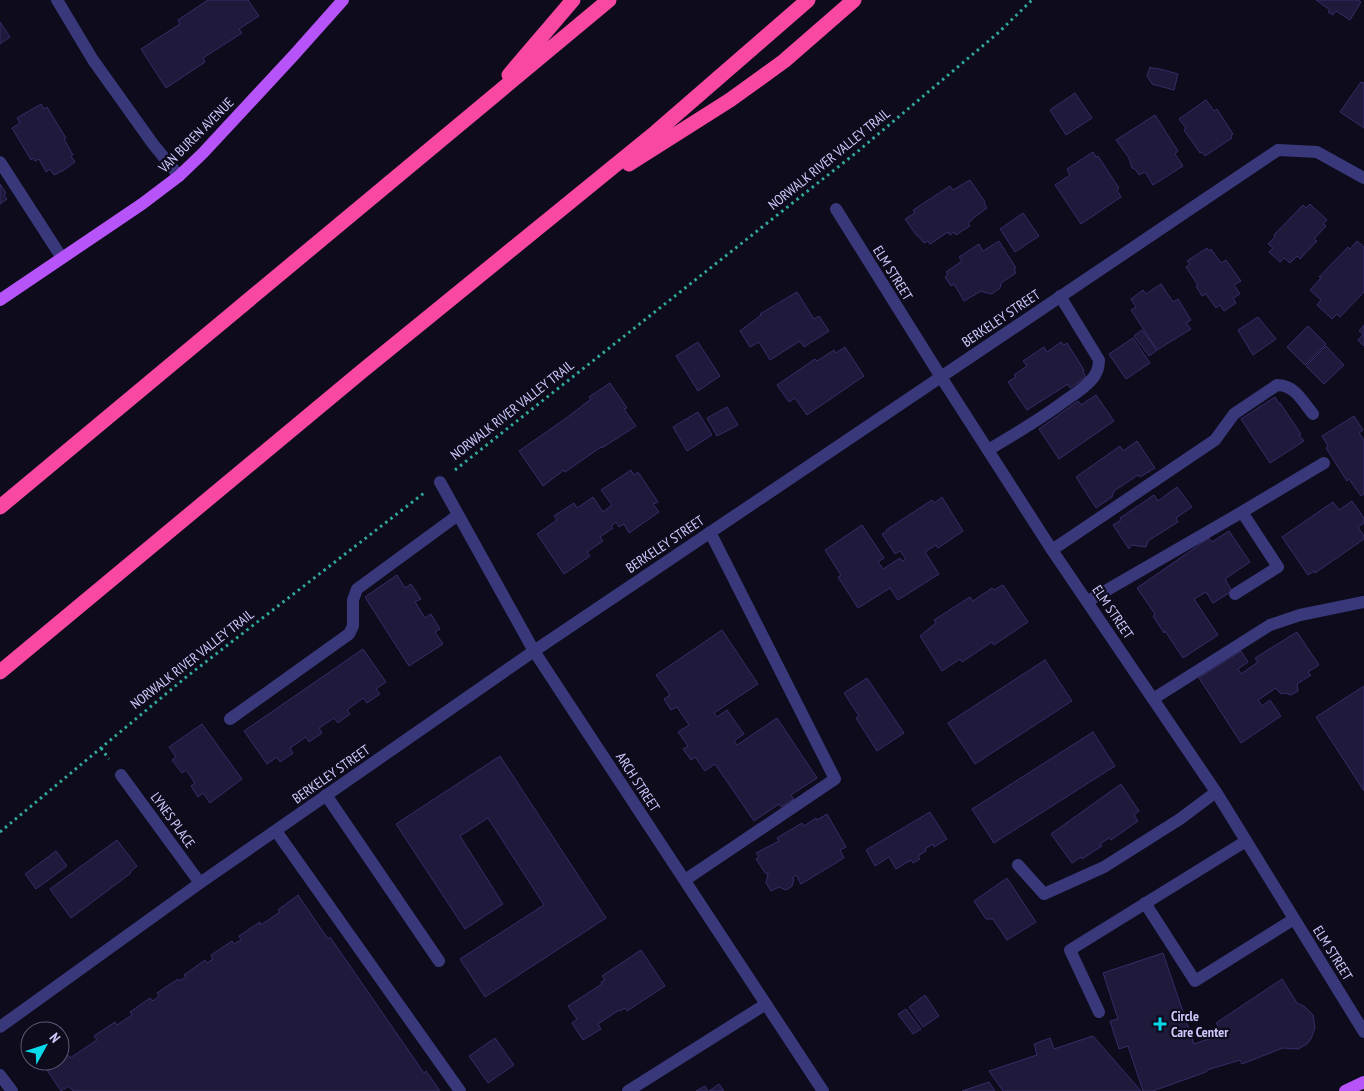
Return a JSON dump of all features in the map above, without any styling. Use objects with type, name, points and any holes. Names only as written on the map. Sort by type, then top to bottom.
[{"type":"highway","points":[[480,108],[573,0]]},
{"type":"highway","points":[[0,507],[609,0]]},
{"type":"highway","points":[[0,672],[361,372],[656,132],[808,0]]},
{"type":"highway","points":[[577,197],[730,100],[784,61],[854,0]]},
{"type":"main road","name":"VAN BUREN AVENUE","points":[[0,300],[142,204],[179,176],[294,55],[343,0]]},
{"type":"main road","points":[[1344,1091],[1364,1082]]},
{"type":"street","points":[[58,0],[93,60],[179,176]]},
{"type":"street","name":"BERKELEY STREET","points":[[0,1027],[200,883],[534,651],[1278,150],[1317,152],[1364,178]]},
{"type":"street","points":[[0,162],[62,258]]},
{"type":"street","name":"ELM STREET","points":[[836,209],[940,377],[1052,550],[1216,792],[1364,1032]]},
{"type":"street","points":[[988,450],[1060,404],[1082,388],[1093,378],[1097,371],[1099,360],[1060,296]]},
{"type":"street","points":[[1052,550],[1215,440],[1234,414],[1277,385],[1286,385],[1293,389],[1313,414]]},
{"type":"street","points":[[1088,601],[1324,462]]},
{"type":"street","name":"ARCH STREET","points":[[440,482],[534,651],[823,1091]]},
{"type":"street","points":[[1235,594],[1278,567],[1242,512]]},
{"type":"street","points":[[230,719],[349,634],[353,626],[352,600],[357,589],[458,515]]},
{"type":"street","points":[[684,880],[835,779],[710,532]]},
{"type":"street","points":[[1154,699],[1270,624],[1300,615],[1364,602]]},
{"type":"street","name":"LYNES PLACE","points":[[121,776],[200,883]]},
{"type":"street","points":[[1018,865],[1044,894],[1104,867],[1180,819],[1216,792]]},
{"type":"street","points":[[326,795],[439,961]]},
{"type":"street","points":[[276,830],[460,1091]]},
{"type":"street","points":[[1099,1012],[1070,950],[1246,841]]},
{"type":"street","points":[[1145,903],[1195,981],[1294,918]]},
{"type":"street","points":[[628,1091],[766,1004]]},
{"type":"street","points":[[0,1074],[12,1091]]},
{"type":"path","name":"NORWALK RIVER VALLEY TRAIL","points":[[0,832],[185,678],[440,482],[857,152],[998,34],[1032,0]]},
{"type":"building","points":[[208,0],[248,0],[259,16],[239,29],[242,33],[203,58],[205,62],[166,88],[141,49],[180,24],[178,20]]},
{"type":"building","points":[[1316,0],[1358,0],[1361,2],[1350,20],[1336,11],[1333,15],[1328,12],[1330,10]]},
{"type":"building","points":[[0,22],[10,37],[0,44]]},
{"type":"building","points":[[1150,67],[1178,74],[1174,90],[1152,84],[1147,76]]},
{"type":"building","points":[[1361,82],[1364,83],[1364,128],[1340,112]]},
{"type":"building","points":[[1075,93],[1092,118],[1066,135],[1050,110]]},
{"type":"building","points":[[1206,100],[1214,111],[1217,109],[1233,134],[1232,138],[1205,156],[1202,152],[1200,153],[1184,130],[1186,128],[1179,119]]},
{"type":"building","points":[[41,104],[44,109],[47,107],[66,138],[64,139],[75,162],[54,175],[50,169],[46,172],[39,159],[35,161],[33,158],[31,160],[12,128],[20,123],[17,118]]},
{"type":"building","points":[[1155,115],[1178,151],[1175,154],[1183,166],[1153,185],[1145,172],[1139,175],[1132,168],[1129,158],[1116,140]]},
{"type":"building","points":[[1093,152],[1096,157],[1098,156],[1119,188],[1117,190],[1121,197],[1081,224],[1055,185],[1070,175],[1067,169]]},
{"type":"building","points":[[970,180],[987,208],[968,223],[970,226],[956,235],[954,232],[950,235],[948,232],[930,244],[928,241],[924,243],[905,219],[915,213],[913,210],[950,186],[953,190]]},
{"type":"building","points":[[0,184],[6,193],[4,195],[7,199],[0,204]]},
{"type":"building","points":[[1310,204],[1327,220],[1323,224],[1326,226],[1314,239],[1317,241],[1300,259],[1297,256],[1290,263],[1284,258],[1280,262],[1269,252],[1273,248],[1268,244],[1275,237],[1274,235],[1303,205],[1306,208]]},
{"type":"building","points":[[1023,213],[1039,236],[1015,252],[1000,229]]},
{"type":"building","points":[[999,241],[1016,268],[1014,269],[1016,273],[1001,283],[1000,288],[992,294],[981,291],[964,301],[954,284],[951,286],[945,277],[948,274],[946,272],[962,261],[959,257],[979,244],[983,251]]},
{"type":"building","points":[[1357,241],[1364,247],[1364,292],[1340,317],[1337,314],[1332,319],[1317,305],[1321,300],[1310,290],[1321,278],[1319,277],[1348,247],[1350,249]]},
{"type":"building","points":[[1207,248],[1209,251],[1211,249],[1221,263],[1226,260],[1241,281],[1234,285],[1240,294],[1233,298],[1236,303],[1224,311],[1220,305],[1216,308],[1206,294],[1202,296],[1196,286],[1198,285],[1186,267],[1190,264],[1187,261]]},
{"type":"building","points":[[1161,284],[1173,302],[1178,299],[1191,320],[1186,323],[1191,329],[1157,350],[1131,310],[1136,307],[1131,299],[1143,290],[1146,294]]},
{"type":"building","points":[[797,292],[814,319],[819,316],[829,331],[804,347],[800,341],[770,360],[759,342],[750,347],[740,331],[760,314]]},
{"type":"building","points":[[1258,317],[1276,339],[1253,355],[1238,330]]},
{"type":"building","points":[[1364,325],[1364,346],[1358,340],[1363,334],[1359,331]]},
{"type":"building","points":[[1308,326],[1326,344],[1305,365],[1287,347]]},
{"type":"building","points":[[1142,330],[1157,350],[1149,356],[1134,336]]},
{"type":"building","points":[[1133,338],[1150,363],[1126,379],[1109,354]]},
{"type":"building","points":[[698,342],[720,376],[698,391],[676,356]]},
{"type":"building","points":[[1061,342],[1064,345],[1067,343],[1084,370],[1083,372],[1086,377],[1070,388],[1068,384],[1027,410],[1008,382],[1027,366],[1023,361],[1044,347],[1047,352]]},
{"type":"building","points":[[1326,346],[1344,365],[1324,384],[1306,366]]},
{"type":"building","points":[[845,347],[864,376],[807,415],[795,398],[789,402],[777,385],[815,359],[817,361],[834,350],[836,353]]},
{"type":"building","points":[[610,383],[627,408],[624,409],[636,426],[565,472],[564,470],[543,486],[519,451],[565,419],[591,399],[589,397]]},
{"type":"building","points":[[1096,395],[1114,421],[1059,459],[1039,429],[1078,401],[1081,405]]},
{"type":"building","points":[[1275,397],[1304,441],[1270,463],[1241,419]]},
{"type":"building","points":[[727,407],[738,425],[717,436],[707,418]]},
{"type":"building","points":[[698,412],[712,435],[687,451],[673,427]]},
{"type":"building","points":[[1354,416],[1363,430],[1359,433],[1364,440],[1364,494],[1361,496],[1349,479],[1347,481],[1326,448],[1328,446],[1322,436]]},
{"type":"building","points":[[1137,441],[1155,468],[1140,477],[1138,475],[1114,491],[1112,497],[1096,508],[1076,477],[1120,446],[1123,451]]},
{"type":"building","points":[[631,470],[634,475],[638,472],[658,502],[653,504],[659,512],[629,533],[624,524],[619,527],[616,522],[611,526],[613,528],[600,537],[603,541],[587,552],[590,556],[564,574],[537,534],[557,520],[554,516],[574,503],[577,508],[593,497],[603,512],[612,505],[601,490]]},
{"type":"building","points":[[1177,487],[1192,507],[1176,518],[1178,522],[1148,541],[1146,547],[1131,545],[1129,549],[1113,525],[1121,520],[1120,518],[1154,495],[1158,501]]},
{"type":"building","points":[[942,497],[963,531],[938,548],[936,545],[925,552],[939,574],[898,600],[890,588],[858,608],[838,577],[841,575],[825,550],[862,525],[884,558],[878,562],[883,569],[900,558],[902,561],[906,559],[900,551],[895,554],[882,534],[932,500],[934,503]]},
{"type":"building","points":[[1352,501],[1364,518],[1364,523],[1358,527],[1364,539],[1315,573],[1314,571],[1308,575],[1282,537],[1333,502],[1339,510]]},
{"type":"building","points":[[1229,531],[1250,562],[1225,579],[1232,591],[1213,603],[1206,592],[1194,599],[1218,635],[1183,658],[1165,631],[1164,633],[1153,616],[1155,614],[1137,588],[1209,538],[1212,542]]},
{"type":"building","points":[[397,575],[405,588],[411,584],[421,599],[415,602],[425,618],[431,614],[440,629],[435,632],[443,644],[409,666],[365,597]]},
{"type":"building","points":[[1003,585],[1028,622],[994,645],[992,642],[962,662],[960,659],[942,671],[920,636],[936,623],[934,620],[970,597],[973,601],[992,588],[994,590]]},
{"type":"building","points":[[722,630],[758,684],[714,713],[717,717],[727,710],[744,734],[734,741],[737,745],[777,718],[817,778],[791,795],[794,799],[781,807],[779,804],[754,821],[715,764],[705,771],[695,757],[691,760],[683,749],[688,746],[678,732],[689,725],[677,707],[671,710],[664,699],[670,695],[656,675]]},
{"type":"building","points":[[1297,632],[1319,665],[1308,672],[1311,675],[1297,684],[1298,691],[1291,695],[1281,694],[1276,688],[1258,700],[1262,706],[1270,700],[1281,716],[1241,743],[1199,678],[1241,651],[1248,662],[1238,669],[1241,674],[1258,662],[1255,658]]},
{"type":"building","points":[[363,649],[386,682],[376,689],[380,694],[367,703],[363,698],[347,710],[350,714],[338,723],[334,718],[319,728],[322,733],[309,742],[306,737],[290,748],[293,753],[280,762],[277,757],[267,764],[244,731]]},
{"type":"building","points":[[1045,660],[1072,701],[975,764],[948,723]]},
{"type":"building","points":[[867,678],[904,733],[877,751],[856,718],[859,716],[844,693]]},
{"type":"building","points":[[1364,686],[1364,791],[1316,717]]},
{"type":"building","points":[[202,724],[242,779],[210,803],[203,793],[198,797],[191,786],[195,783],[186,770],[182,773],[172,760],[176,757],[169,747]]},
{"type":"building","points":[[1093,732],[1115,766],[994,843],[972,809]]},
{"type":"building","points":[[500,756],[606,918],[485,997],[460,959],[544,905],[488,818],[460,836],[503,904],[465,929],[396,824]]},
{"type":"building","points":[[1121,784],[1139,811],[1134,815],[1138,821],[1111,840],[1109,838],[1100,844],[1102,846],[1082,859],[1081,857],[1072,863],[1051,834]]},
{"type":"building","points":[[930,812],[947,839],[934,847],[933,844],[925,849],[926,851],[918,856],[920,859],[913,863],[911,860],[896,869],[889,857],[875,866],[866,850]]},
{"type":"building","points":[[827,814],[846,847],[840,850],[844,858],[801,884],[796,875],[792,878],[794,879],[792,886],[786,890],[779,887],[771,891],[766,883],[768,873],[766,874],[756,859],[759,857],[756,853],[779,841],[777,838],[802,823],[804,826],[816,818],[817,820]]},
{"type":"building","points":[[117,840],[137,866],[131,873],[71,918],[50,889]]},
{"type":"building","points":[[56,851],[67,866],[36,889],[25,874]]},
{"type":"building","points":[[1007,878],[1036,922],[1007,940],[993,919],[986,919],[974,901]]},
{"type":"building","points":[[298,895],[328,939],[330,937],[424,1073],[426,1071],[440,1091],[73,1091],[69,1086],[61,1091],[48,1071],[70,1071],[70,1058],[97,1040],[94,1036],[115,1022],[117,1025],[132,1015],[130,1012],[150,998],[153,1001],[159,996],[157,993],[178,979],[179,981],[186,977],[184,975],[205,960],[207,963],[213,959],[211,955],[232,941],[234,944],[241,940],[239,936],[260,922],[261,925],[280,912],[278,910]]},
{"type":"building","points":[[641,950],[665,986],[627,1011],[625,1008],[619,1010],[598,1024],[601,1029],[583,1040],[572,1023],[577,1019],[568,1006],[602,984],[601,982],[605,980],[602,976]]},
{"type":"building","points":[[1163,953],[1194,1044],[1223,1034],[1216,1023],[1282,979],[1297,1003],[1305,1007],[1313,1015],[1315,1028],[1311,1039],[1307,1044],[1298,1049],[1283,1048],[1242,1064],[1240,1060],[1207,1070],[1206,1072],[1153,1091],[1143,1091],[1128,1046],[1119,1049],[1110,1021],[1118,1019],[1103,973]]},
{"type":"building","points":[[925,995],[939,1016],[923,1027],[909,1007]]},
{"type":"building","points":[[906,1009],[921,1029],[913,1034],[898,1014]]},
{"type":"building","points":[[1093,1036],[1141,1091],[1003,1091],[989,1071],[1037,1055],[1034,1044],[1050,1038],[1054,1049]]},
{"type":"building","points":[[495,1038],[514,1065],[488,1083],[469,1056]]},
{"type":"building","points":[[989,1082],[995,1091],[962,1091]]},
{"type":"building","points":[[719,1084],[724,1091],[709,1091]]},
{"type":"building","points":[[705,1086],[708,1091],[696,1091]]},
{"type":"place","name":"Circle Care Center","points":[[1160,1024]]}]
